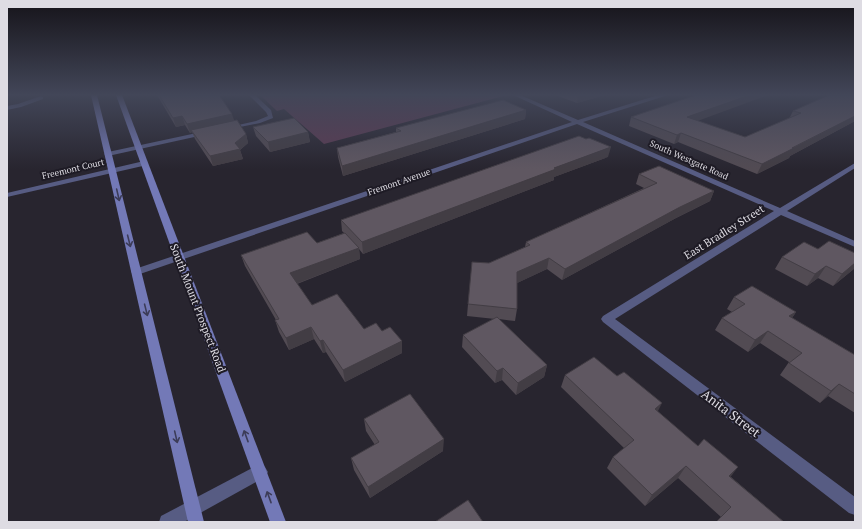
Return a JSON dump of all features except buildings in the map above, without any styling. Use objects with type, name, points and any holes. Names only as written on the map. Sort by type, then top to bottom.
[{"type":"main road","points":[[100,120],[194,515]]},
{"type":"main road","name":"South Mount Prospect Road","points":[[128,120],[278,522]]},
{"type":"street","points":[[220,130],[264,120]]},
{"type":"street","name":"South Westgate Road","points":[[571,120],[855,244]]},
{"type":"street","name":"Fremont Avenue","points":[[136,272],[583,120]]},
{"type":"street","points":[[108,154],[212,132]]},
{"type":"street","name":"Freemont Court","points":[[7,195],[144,163]]},
{"type":"street","name":"East Bradley Street","points":[[607,319],[855,165]]},
{"type":"street","name":"Anita Street","points":[[607,319],[855,507]]},
{"type":"street","points":[[167,522],[194,515],[260,472]]},
{"type":"shaded area","points":[[296,120],[415,120],[324,144]]}]
